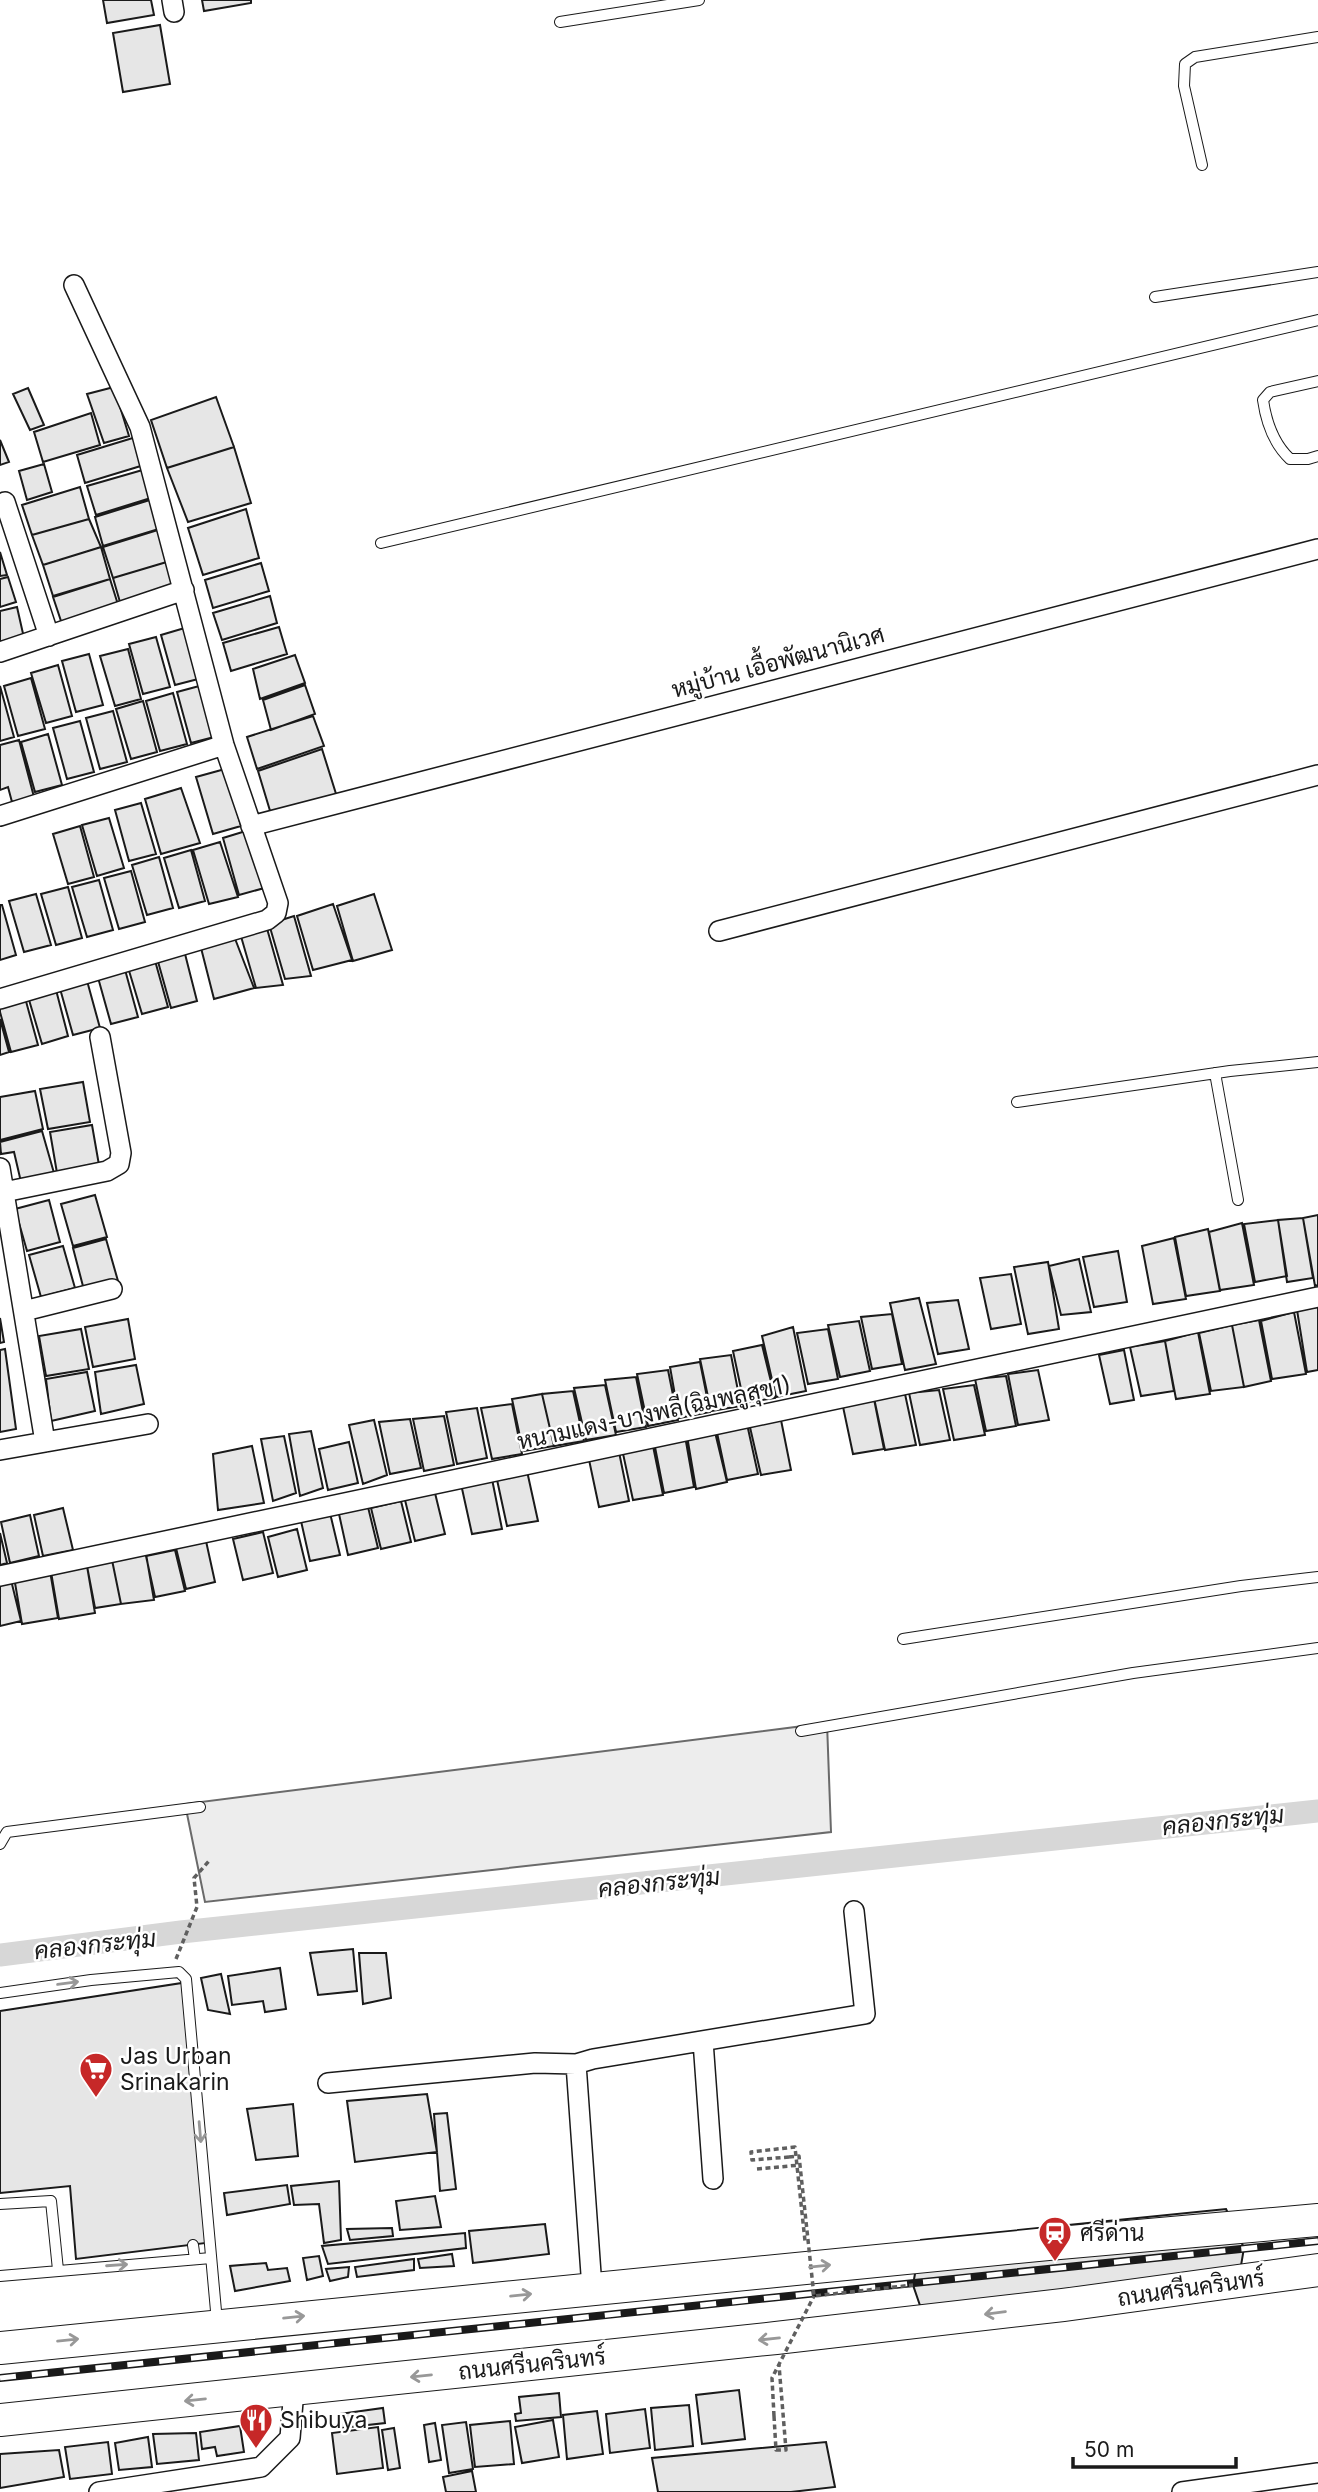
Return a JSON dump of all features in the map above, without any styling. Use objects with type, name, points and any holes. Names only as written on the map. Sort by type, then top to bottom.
[{"type":"main road","points":[[0,2347],[592,2288],[811,2281],[1048,2244],[1206,2214],[1318,2200]]},
{"type":"main road","points":[[1048,2244],[1318,2220]]},
{"type":"main road","name":"ถนนศรีนครินทร์","points":[[0,2420],[776,2339],[1063,2305],[1318,2270]]},
{"type":"main road","name":"ถนนศรีนครินทร์","points":[[1063,2305],[1318,2286]]},
{"type":"street","points":[[0,999],[267,920],[276,913],[278,903],[223,745],[184,590],[134,410],[74,285]]},
{"type":"street","points":[[5,502],[49,636]]},
{"type":"street","name":"หมู่บ้าน เอื้อพัฒนานิเวศ","points":[[251,826],[1318,549]]},
{"type":"street","points":[[0,652],[184,590]]},
{"type":"street","points":[[0,816],[223,745]]},
{"type":"street","points":[[719,931],[1318,775]]},
{"type":"street","points":[[4,1192],[107,1171],[119,1164],[121,1153],[100,1037]]},
{"type":"street","points":[[0,1168],[45,1442]]},
{"type":"street","points":[[24,1311],[112,1289]]},
{"type":"street","name":"หนามแดง-บางพลี(ฉิมพลูสุข1)","points":[[0,1576],[1318,1297]]},
{"type":"street","points":[[0,1450],[148,1424]]},
{"type":"street","points":[[328,2083],[535,2063],[576,2064],[865,2014],[854,1911]]},
{"type":"street","points":[[703,2041],[713,2179]]},
{"type":"street","points":[[576,2064],[592,2288]]},
{"type":"street","points":[[99,2492],[179,2486],[261,2466],[290,2438],[294,2389]]},
{"type":"street","points":[[1182,2492],[1318,2473]]},
{"type":"lane","points":[[560,22],[698,0]]},
{"type":"lane","points":[[1202,165],[1184,86],[1185,64],[1195,57],[1318,37]]},
{"type":"lane","points":[[1155,297],[1318,272]]},
{"type":"lane","points":[[381,543],[1318,320]]},
{"type":"lane","points":[[1317,383],[1270,392],[1263,400],[1265,416],[1281,450],[1290,458],[1308,459],[1318,456]]},
{"type":"lane","points":[[1017,1102],[1215,1073],[1318,1062]]},
{"type":"lane","points":[[1215,1073],[1238,1200]]},
{"type":"lane","points":[[902,1639],[1241,1586],[1318,1577]]},
{"type":"lane","points":[[801,1731],[1133,1673],[1318,1648]]},
{"type":"lane","points":[[0,1843],[7,1832],[200,1807]]},
{"type":"lane","points":[[0,1993],[91,1980],[179,1972],[184,1974],[217,2325]]},
{"type":"lane","points":[[0,2204],[51,2201],[58,2270]]},
{"type":"lane","points":[[193,2245],[195,2259]]},
{"type":"lane","points":[[0,2276],[211,2258]]},
{"type":"path","points":[[175,1962],[197,1908],[194,1878],[209,1861]]},
{"type":"path","points":[[776,2339],[786,2443],[786,2450],[776,2450],[772,2378],[811,2281],[799,2156],[789,2157],[756,2160],[752,2160],[751,2152],[795,2147],[811,2281]]},
{"type":"path","points":[[757,2169],[800,2165]]},
{"type":"path","points":[[811,2281],[912,2285]]},
{"type":"shaded area","points":[[827,1723],[831,1832],[205,1902],[185,1804]]},
{"type":"building","points":[[103,0],[151,0],[154,15],[107,23]]},
{"type":"building","points":[[202,0],[251,0],[251,3],[204,11]]},
{"type":"building","points":[[160,25],[170,84],[123,92],[113,33]]},
{"type":"building","points":[[114,387],[129,436],[104,443],[87,394]]},
{"type":"building","points":[[28,388],[44,425],[30,430],[13,394]]},
{"type":"building","points":[[216,397],[234,447],[167,468],[151,420]]},
{"type":"building","points":[[91,413],[100,445],[43,462],[34,432]]},
{"type":"building","points":[[136,437],[144,465],[85,483],[77,455]]},
{"type":"building","points":[[0,440],[9,462],[0,465]]},
{"type":"building","points":[[234,447],[251,503],[188,522],[167,468]]},
{"type":"building","points":[[44,464],[52,492],[27,500],[19,471]]},
{"type":"building","points":[[146,469],[154,497],[96,515],[87,486]]},
{"type":"building","points":[[80,487],[89,519],[32,535],[22,505]]},
{"type":"building","points":[[153,499],[162,528],[103,546],[95,517]]},
{"type":"building","points":[[246,509],[259,558],[203,575],[188,528]]},
{"type":"building","points":[[89,519],[101,547],[43,565],[32,535]]},
{"type":"building","points":[[161,529],[170,561],[113,578],[103,547]]},
{"type":"building","points":[[101,547],[110,579],[53,596],[43,565]]},
{"type":"building","points":[[0,552],[7,575],[0,576]]},
{"type":"building","points":[[170,561],[179,591],[122,609],[113,578]]},
{"type":"building","points":[[261,563],[269,591],[213,608],[205,580]]},
{"type":"building","points":[[8,577],[16,602],[0,607],[0,579]]},
{"type":"building","points":[[110,579],[120,611],[63,627],[53,597]]},
{"type":"building","points":[[270,596],[277,623],[222,640],[213,613]]},
{"type":"building","points":[[17,607],[24,638],[0,643],[0,611]]},
{"type":"building","points":[[188,627],[202,678],[175,685],[161,635]]},
{"type":"building","points":[[279,627],[287,654],[231,671],[223,643]]},
{"type":"building","points":[[156,637],[170,687],[143,694],[129,644]]},
{"type":"building","points":[[128,649],[141,699],[115,706],[100,656]]},
{"type":"building","points":[[89,654],[103,705],[76,712],[62,661]]},
{"type":"building","points":[[295,655],[305,683],[260,699],[253,669]]},
{"type":"building","points":[[58,665],[72,716],[46,723],[31,673]]},
{"type":"building","points":[[31,678],[45,729],[18,736],[4,686]]},
{"type":"building","points":[[203,685],[218,736],[191,743],[177,692]]},
{"type":"building","points":[[305,685],[315,714],[271,730],[263,700]]},
{"type":"building","points":[[0,686],[14,737],[0,741]]},
{"type":"building","points":[[173,693],[187,744],[160,751],[146,701]]},
{"type":"building","points":[[143,701],[157,752],[131,759],[116,709]]},
{"type":"building","points":[[113,711],[127,762],[100,769],[86,718]]},
{"type":"building","points":[[313,716],[324,746],[257,769],[247,737]]},
{"type":"building","points":[[80,721],[94,772],[67,779],[53,728]]},
{"type":"building","points":[[48,734],[62,785],[35,792],[21,742]]},
{"type":"building","points":[[19,740],[34,797],[12,802],[8,787],[0,790],[0,745]]},
{"type":"building","points":[[322,749],[337,797],[271,814],[258,771]]},
{"type":"building","points":[[225,769],[241,826],[213,834],[196,777]]},
{"type":"building","points":[[181,788],[200,843],[161,854],[145,799]]},
{"type":"building","points":[[141,803],[156,854],[129,861],[115,810]]},
{"type":"building","points":[[109,818],[124,868],[97,876],[82,825]]},
{"type":"building","points":[[80,826],[94,877],[68,884],[53,834]]},
{"type":"building","points":[[249,830],[268,887],[239,895],[223,838]]},
{"type":"building","points":[[220,842],[238,897],[209,904],[193,850]]},
{"type":"building","points":[[191,850],[205,901],[179,908],[164,858]]},
{"type":"building","points":[[159,857],[173,908],[147,915],[132,865]]},
{"type":"building","points":[[131,871],[145,922],[119,929],[104,878]]},
{"type":"building","points":[[99,880],[113,930],[87,937],[72,887]]},
{"type":"building","points":[[68,887],[82,938],[56,945],[41,894]]},
{"type":"building","points":[[36,894],[51,945],[24,952],[9,901]]},
{"type":"building","points":[[374,894],[392,950],[353,961],[337,906]]},
{"type":"building","points":[[333,904],[352,960],[313,970],[297,916]]},
{"type":"building","points":[[0,905],[16,955],[0,960]]},
{"type":"building","points":[[294,916],[311,976],[285,979],[269,924]]},
{"type":"building","points":[[266,925],[283,985],[256,988],[240,933]]},
{"type":"building","points":[[234,936],[254,988],[214,999],[200,944]]},
{"type":"building","points":[[184,950],[197,1001],[171,1008],[157,958]]},
{"type":"building","points":[[154,957],[168,1007],[142,1014],[127,964]]},
{"type":"building","points":[[124,966],[138,1017],[111,1024],[97,974]]},
{"type":"building","points":[[86,977],[100,1028],[73,1035],[59,985]]},
{"type":"building","points":[[55,986],[68,1036],[42,1044],[27,993]]},
{"type":"building","points":[[24,994],[38,1045],[11,1052],[0,1012],[0,1000]]},
{"type":"building","points":[[0,1019],[9,1052],[0,1055]]},
{"type":"building","points":[[83,1082],[90,1122],[48,1129],[40,1089]]},
{"type":"building","points":[[35,1091],[43,1129],[0,1140],[0,1097]]},
{"type":"building","points":[[92,1125],[99,1165],[57,1173],[50,1132]]},
{"type":"building","points":[[42,1131],[54,1173],[21,1182],[14,1152],[1,1154],[0,1142]]},
{"type":"building","points":[[95,1195],[107,1237],[73,1246],[61,1204]]},
{"type":"building","points":[[49,1200],[60,1242],[27,1251],[15,1209]]},
{"type":"building","points":[[1318,1215],[1318,1285],[1315,1286],[1303,1218]]},
{"type":"building","points":[[1303,1218],[1313,1278],[1287,1282],[1278,1220]]},
{"type":"building","points":[[1278,1220],[1287,1276],[1255,1282],[1244,1224]]},
{"type":"building","points":[[1242,1223],[1254,1285],[1220,1290],[1209,1232]]},
{"type":"building","points":[[1208,1229],[1220,1291],[1186,1296],[1175,1237]]},
{"type":"building","points":[[1174,1238],[1186,1299],[1153,1304],[1142,1246]]},
{"type":"building","points":[[106,1239],[118,1281],[84,1290],[73,1248]]},
{"type":"building","points":[[63,1246],[75,1288],[41,1297],[29,1255]]},
{"type":"building","points":[[1118,1251],[1127,1302],[1094,1307],[1083,1257]]},
{"type":"building","points":[[1079,1259],[1091,1312],[1061,1315],[1049,1266]]},
{"type":"building","points":[[1048,1262],[1059,1329],[1028,1334],[1014,1267]]},
{"type":"building","points":[[1011,1274],[1021,1324],[991,1329],[980,1278]]},
{"type":"building","points":[[919,1298],[936,1364],[905,1370],[890,1303]]},
{"type":"building","points":[[958,1300],[969,1349],[938,1354],[927,1303]]},
{"type":"building","points":[[1318,1307],[1318,1370],[1307,1372],[1297,1310]]},
{"type":"building","points":[[1294,1312],[1306,1374],[1272,1379],[1261,1321]]},
{"type":"building","points":[[892,1314],[902,1364],[872,1369],[861,1317]]},
{"type":"building","points":[[0,1318],[4,1342],[0,1343]]},
{"type":"building","points":[[128,1319],[135,1359],[93,1367],[85,1327]]},
{"type":"building","points":[[1259,1320],[1271,1381],[1244,1387],[1232,1325]]},
{"type":"building","points":[[859,1321],[870,1371],[840,1377],[828,1325]]},
{"type":"building","points":[[1232,1325],[1244,1387],[1211,1391],[1199,1333]]},
{"type":"building","points":[[793,1327],[806,1391],[776,1397],[762,1336]]},
{"type":"building","points":[[81,1329],[89,1369],[46,1376],[39,1336]]},
{"type":"building","points":[[828,1329],[838,1379],[808,1384],[797,1333]]},
{"type":"building","points":[[1198,1332],[1210,1394],[1176,1399],[1165,1341]]},
{"type":"building","points":[[1165,1341],[1174,1391],[1141,1396],[1130,1347]]},
{"type":"building","points":[[762,1345],[775,1398],[744,1403],[733,1351]]},
{"type":"building","points":[[5,1349],[16,1429],[0,1432],[0,1350]]},
{"type":"building","points":[[1124,1350],[1134,1400],[1110,1404],[1099,1355]]},
{"type":"building","points":[[731,1355],[741,1406],[711,1411],[700,1359]]},
{"type":"building","points":[[700,1362],[710,1412],[679,1418],[670,1367]]},
{"type":"building","points":[[136,1365],[144,1404],[101,1414],[95,1372]]},
{"type":"building","points":[[668,1370],[678,1420],[648,1426],[637,1374]]},
{"type":"building","points":[[1038,1370],[1049,1420],[1018,1425],[1008,1374]]},
{"type":"building","points":[[87,1372],[95,1411],[51,1421],[46,1379]]},
{"type":"building","points":[[1006,1376],[1016,1426],[986,1431],[975,1379]]},
{"type":"building","points":[[636,1377],[646,1427],[616,1432],[605,1380]]},
{"type":"building","points":[[605,1385],[616,1435],[586,1440],[574,1388]]},
{"type":"building","points":[[974,1385],[985,1435],[954,1440],[943,1389]]},
{"type":"building","points":[[939,1390],[950,1440],[920,1445],[909,1393]]},
{"type":"building","points":[[573,1391],[584,1441],[554,1446],[542,1394]]},
{"type":"building","points":[[542,1394],[554,1446],[523,1451],[512,1399]]},
{"type":"building","points":[[905,1394],[916,1445],[885,1450],[874,1398]]},
{"type":"building","points":[[874,1399],[884,1449],[853,1454],[842,1402]]},
{"type":"building","points":[[512,1404],[522,1454],[492,1459],[481,1408]]},
{"type":"building","points":[[477,1408],[487,1458],[457,1464],[446,1412]]},
{"type":"building","points":[[444,1416],[454,1465],[424,1471],[413,1419]]},
{"type":"building","points":[[410,1419],[421,1468],[390,1474],[379,1422]]},
{"type":"building","points":[[374,1420],[387,1475],[363,1484],[349,1425]]},
{"type":"building","points":[[781,1420],[791,1470],[761,1475],[749,1423]]},
{"type":"building","points":[[747,1424],[758,1474],[727,1480],[716,1428]]},
{"type":"building","points":[[714,1428],[727,1482],[696,1489],[687,1436]]},
{"type":"building","points":[[311,1431],[323,1488],[300,1496],[289,1434]]},
{"type":"building","points":[[284,1436],[296,1493],[273,1501],[261,1439]]},
{"type":"building","points":[[685,1436],[694,1487],[664,1493],[654,1442]]},
{"type":"building","points":[[349,1442],[358,1483],[328,1490],[319,1449]]},
{"type":"building","points":[[252,1446],[264,1503],[218,1510],[213,1454]]},
{"type":"building","points":[[653,1446],[663,1495],[633,1500],[622,1449]]},
{"type":"building","points":[[619,1452],[629,1501],[599,1507],[588,1455]]},
{"type":"building","points":[[527,1471],[538,1521],[507,1526],[496,1475]]},
{"type":"building","points":[[492,1479],[502,1529],[472,1534],[461,1484]]},
{"type":"building","points":[[435,1493],[445,1534],[415,1541],[405,1500]]},
{"type":"building","points":[[401,1501],[411,1542],[381,1549],[371,1508]]},
{"type":"building","points":[[368,1507],[378,1548],[348,1555],[339,1514]]},
{"type":"building","points":[[63,1508],[73,1550],[43,1556],[34,1515]]},
{"type":"building","points":[[330,1513],[340,1555],[310,1561],[301,1521]]},
{"type":"building","points":[[30,1515],[39,1556],[10,1563],[1,1522]]},
{"type":"building","points":[[297,1529],[307,1570],[278,1577],[268,1537]]},
{"type":"building","points":[[263,1532],[273,1573],[243,1580],[233,1539]]},
{"type":"building","points":[[0,1533],[7,1563],[0,1565]]},
{"type":"building","points":[[206,1541],[215,1582],[186,1589],[176,1548]]},
{"type":"building","points":[[175,1550],[185,1591],[155,1597],[146,1556]]},
{"type":"building","points":[[146,1554],[154,1600],[121,1604],[112,1560]]},
{"type":"building","points":[[112,1560],[121,1604],[95,1608],[87,1566]]},
{"type":"building","points":[[87,1566],[95,1613],[59,1619],[51,1572]]},
{"type":"building","points":[[50,1571],[58,1618],[22,1624],[14,1577]]},
{"type":"building","points":[[11,1580],[21,1621],[0,1626],[0,1583]]},
{"type":"building","points":[[353,1949],[357,1991],[318,1995],[310,1953]]},
{"type":"building","points":[[359,1953],[386,1953],[391,1998],[363,2004]]},
{"type":"building","points":[[280,1968],[286,2009],[265,2012],[263,2001],[232,2005],[228,1976]]},
{"type":"building","points":[[221,1974],[230,2014],[208,2010],[201,1978]]},
{"type":"building","name":"Jas Urban Srinakarin","points":[[182,1983],[206,2243],[76,2259],[70,2186],[0,2193],[0,2011]]},
{"type":"building","points":[[427,2094],[437,2152],[355,2162],[347,2101]]},
{"type":"building","points":[[293,2104],[298,2156],[256,2160],[247,2109]]},
{"type":"building","points":[[447,2113],[456,2189],[440,2191],[434,2114]]},
{"type":"building","points":[[339,2181],[341,2240],[324,2243],[319,2204],[294,2205],[291,2186]]},
{"type":"building","points":[[287,2185],[290,2204],[227,2215],[224,2193]]},
{"type":"building","points":[[435,2196],[441,2227],[400,2230],[396,2201]]},
{"type":"building","points":[[1226,2209],[1244,2248],[1236,2295],[927,2326],[913,2285],[921,2240]]},
{"type":"building","points":[[545,2224],[549,2254],[473,2263],[469,2231]]},
{"type":"building","points":[[392,2228],[393,2236],[350,2240],[347,2229]]},
{"type":"building","points":[[465,2233],[466,2248],[328,2264],[322,2246]]},
{"type":"building","points":[[452,2254],[454,2266],[420,2268],[418,2259]]},
{"type":"building","points":[[319,2256],[323,2276],[307,2280],[303,2258]]},
{"type":"building","points":[[414,2259],[414,2270],[357,2277],[355,2267]]},
{"type":"building","points":[[266,2263],[268,2270],[287,2268],[290,2281],[235,2291],[230,2266]]},
{"type":"building","points":[[349,2267],[348,2277],[330,2281],[326,2269]]},
{"type":"building","points":[[739,2390],[745,2439],[702,2444],[696,2395]]},
{"type":"building","points":[[559,2393],[561,2417],[516,2421],[515,2414],[521,2413],[519,2397]]},
{"type":"building","points":[[689,2405],[693,2446],[655,2450],[651,2408]]},
{"type":"building","points":[[383,2408],[385,2423],[341,2428],[339,2414]]},
{"type":"building","points":[[645,2409],[650,2448],[610,2453],[606,2414]]},
{"type":"building","points":[[597,2411],[603,2454],[567,2459],[563,2415]]},
{"type":"building","points":[[553,2420],[559,2457],[522,2463],[515,2427]]},
{"type":"building","points":[[510,2421],[514,2464],[475,2467],[470,2425]]},
{"type":"building","points":[[466,2422],[473,2469],[449,2473],[442,2425]]},
{"type":"building","points":[[435,2423],[441,2460],[429,2462],[424,2425]]},
{"type":"building","points":[[240,2426],[244,2452],[217,2456],[215,2447],[202,2449],[200,2432]]},
{"type":"building","points":[[378,2427],[383,2468],[337,2474],[332,2433]]},
{"type":"building","points":[[394,2428],[400,2468],[388,2470],[382,2430]]},
{"type":"building","points":[[196,2433],[199,2460],[157,2464],[153,2434]]},
{"type":"building","points":[[148,2437],[152,2467],[119,2470],[115,2443]]},
{"type":"building","points":[[108,2442],[112,2474],[70,2479],[65,2447]]},
{"type":"building","points":[[826,2442],[835,2487],[791,2492],[658,2492],[652,2458]]},
{"type":"building","points":[[59,2450],[64,2477],[0,2488],[0,2454]]},
{"type":"building","points":[[472,2471],[476,2492],[446,2492],[443,2477]]},
{"type":"waterway","name":"คลองกระทุ่ม","points":[[0,1955],[181,1932],[1318,1811]]},
{"type":"railway","points":[[0,2378],[1318,2241]]},
{"type":"place","name":"Jas Urban Srinakarin","points":[[96,2099]]},
{"type":"place","name":"ศรีด่าน","points":[[1055,2263]]},
{"type":"place","name":"Shibuya","points":[[256,2450]]}]
